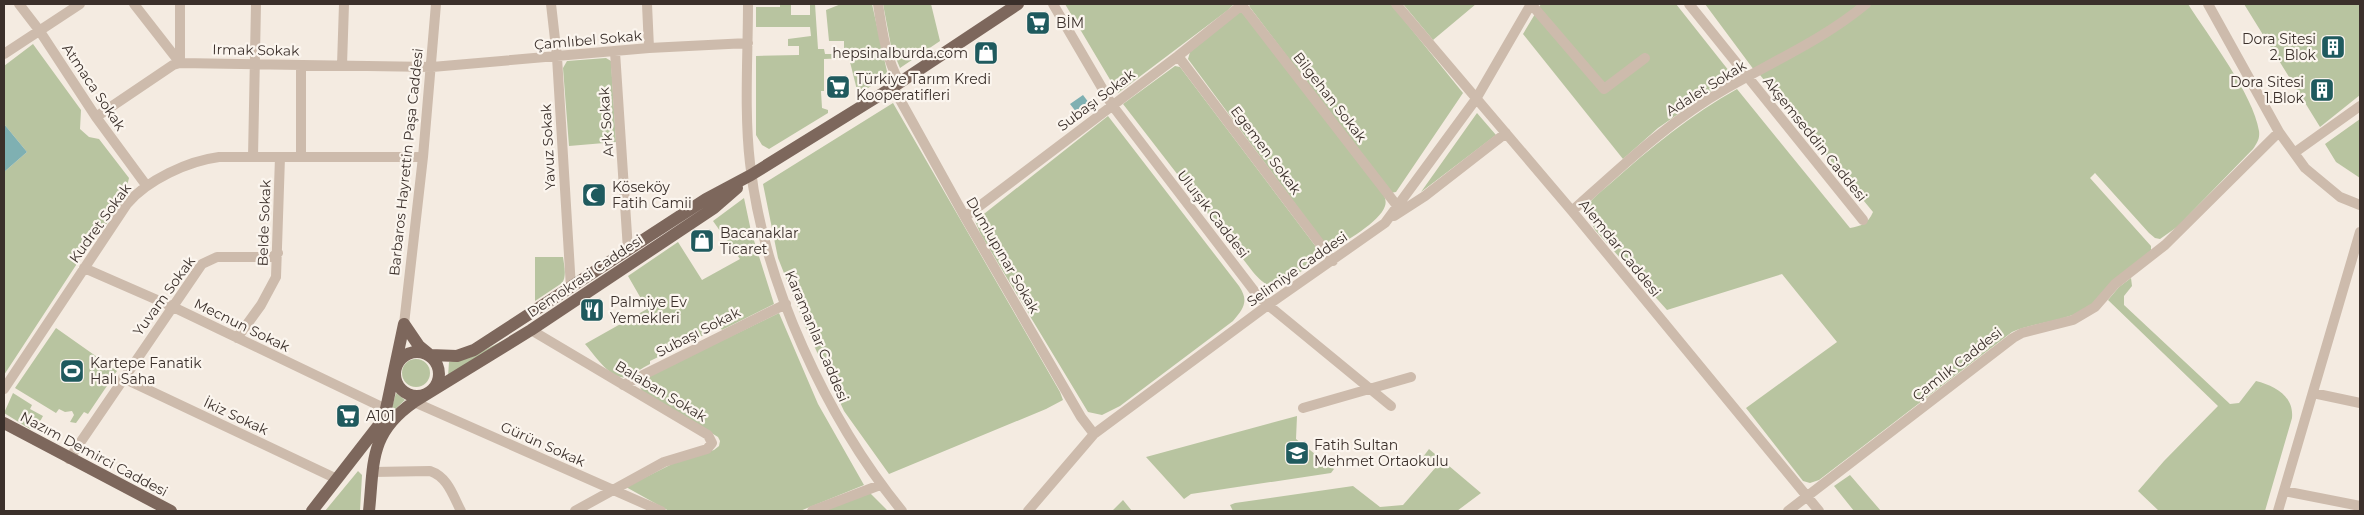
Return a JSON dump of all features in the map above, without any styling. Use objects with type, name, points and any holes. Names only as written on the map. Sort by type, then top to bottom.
[{"type":"main road","name":"Demokrasi Caddesi","points":[[430,355],[456,356],[474,350],[706,199],[751,175],[897,85],[1018,4]]},
{"type":"main road","name":"Demokrasi Caddesi","points":[[369,511],[377,445],[383,432],[397,416],[414,402],[534,331],[714,208],[751,175]]},
{"type":"main road","points":[[404,324],[420,346],[430,355],[439,368],[440,375],[430,394],[413,396],[406,393],[396,383],[395,368],[403,356],[409,353],[423,352],[430,355]]},
{"type":"main road","points":[[312,511],[372,435],[386,409],[404,324]]},
{"type":"main road","name":"Nazım Demirci Caddesi","points":[[4,423],[69,459],[171,511]]},
{"type":"street","name":"Atmaca Sokak","points":[[19,4],[39,30],[96,117],[146,185]]},
{"type":"street","points":[[4,54],[80,4]]},
{"type":"street","points":[[134,4],[180,63]]},
{"type":"street","points":[[180,4],[180,63]]},
{"type":"street","points":[[253,157],[256,4]]},
{"type":"street","points":[[342,66],[344,4]]},
{"type":"street","name":"Barbaros Hayrettin Paşa Caddesi","points":[[404,324],[432,67],[436,4]]},
{"type":"street","name":"Yavuz Sokak","points":[[551,4],[570,288]]},
{"type":"street","points":[[647,4],[649,48]]},
{"type":"street","name":"Karamanlar Caddesi","points":[[748,4],[748,126],[751,175],[764,238],[786,304],[824,393],[857,451],[880,485],[902,511]]},
{"type":"street","name":"Dumlupınar Sokak","points":[[878,4],[884,42],[897,85],[964,217],[1081,416],[1094,434]]},
{"type":"street","name":"Uluışık Caddesi","points":[[1053,4],[1112,105],[1255,292],[1268,305],[1391,406]]},
{"type":"street","name":"Subaşı Sokak","points":[[964,217],[1178,56],[1242,4]]},
{"type":"street","name":"Bilgehan Sokak","points":[[1242,4],[1398,207]]},
{"type":"street","name":"Alemdar Caddesi","points":[[1396,4],[1572,212],[1819,511]]},
{"type":"street","points":[[1531,4],[1604,89],[1646,58]]},
{"type":"street","name":"Selimiye Caddesi","points":[[1032,510],[1094,434],[1268,305],[1333,261],[1385,222],[1398,207],[1476,99],[1531,4]]},
{"type":"street","name":"Akşemseddin Caddesi","points":[[1689,4],[1863,220]]},
{"type":"street","name":"Adalet Sokak","points":[[1572,212],[1666,130],[1702,104],[1843,23],[1866,4]]},
{"type":"street","points":[[2208,4],[2279,132],[2305,168],[2340,197],[2360,205]]},
{"type":"street","name":"Çamlıbel Sokak","points":[[432,67],[649,48],[748,43]]},
{"type":"street","name":"Ark Sokak","points":[[615,52],[628,250]]},
{"type":"street","name":"Egemen Sokak","points":[[1178,56],[1333,261]]},
{"type":"street","name":"Irmak Sokak","points":[[96,117],[173,65],[180,63],[432,67]]},
{"type":"street","points":[[301,65],[301,157]]},
{"type":"street","points":[[2294,153],[2360,106]]},
{"type":"street","name":"Çamlık Caddesi","points":[[1788,511],[2013,338],[2022,333],[2073,320],[2095,307],[2115,284],[2166,245],[2279,132]]},
{"type":"street","points":[[1385,222],[1425,196],[1506,133]]},
{"type":"street","name":"Belde Sokak","points":[[237,338],[273,285],[278,253],[280,157]]},
{"type":"street","name":"Kudret Sokak","points":[[4,389],[128,204],[146,185],[209,158],[423,157]]},
{"type":"street","points":[[2278,511],[2360,232]]},
{"type":"street","name":"Yuvam Sokak","points":[[69,459],[171,306],[206,260],[217,257],[272,257],[278,253]]},
{"type":"street","name":"Mecnun Sokak","points":[[84,268],[171,306],[386,409]]},
{"type":"street","name":"Subaşı Sokak","points":[[623,385],[786,304]]},
{"type":"street","name":"Balaban Sokak","points":[[534,331],[708,435],[712,443],[711,447],[707,449],[664,462],[575,511]]},
{"type":"street","points":[[1302,408],[1411,377]]},
{"type":"street","name":"İkiz Sokak","points":[[123,378],[337,479]]},
{"type":"street","points":[[2313,394],[2360,403]]},
{"type":"street","name":"Gürün Sokak","points":[[414,402],[661,511]]},
{"type":"street","points":[[374,472],[430,471],[437,474],[447,484],[461,511]]},
{"type":"street","points":[[812,511],[880,485]]},
{"type":"street","points":[[2284,491],[2360,506]]},
{"type":"green space","points":[[780,4],[791,4],[791,15],[810,15],[810,4],[815,4],[818,49],[824,49],[825,54],[844,54],[844,41],[829,41],[826,10],[841,4],[872,4],[888,76],[858,94],[849,58],[824,59],[824,91],[821,91],[822,108],[828,110],[828,113],[769,149],[762,145],[756,135],[756,56],[799,55],[799,46],[788,46],[788,39],[811,36],[810,27],[756,27],[756,7],[780,7]]},
{"type":"green space","points":[[883,4],[931,4],[940,41],[900,68],[891,46]]},
{"type":"green space","points":[[1065,4],[1234,4],[1118,93]]},
{"type":"green space","points":[[1251,4],[1391,4],[1463,93],[1396,192],[1390,193],[1249,6]]},
{"type":"green space","points":[[1403,4],[1476,4],[1433,40]]},
{"type":"green space","points":[[1541,4],[1676,4],[1733,76],[1658,128],[1623,159],[1523,34]]},
{"type":"green space","points":[[1705,4],[1859,4],[1834,25],[1754,70]]},
{"type":"green space","points":[[1871,4],[2188,4],[2239,83],[2255,116],[2259,136],[2253,149],[2177,227],[2160,239],[2155,238],[2149,233],[2095,173],[2090,178],[2151,246],[2151,250],[2091,306],[2072,315],[2012,332],[1819,480],[1810,483],[1803,481],[1746,408],[1837,342],[1782,274],[1667,310],[1595,230],[1585,210],[1596,195],[1656,144],[1704,109],[1737,89],[1850,228],[1864,224],[1873,212],[1760,75]]},
{"type":"green space","points":[[2244,4],[2360,4],[2360,95],[2320,127]]},
{"type":"green space","points":[[1241,11],[1385,198],[1385,206],[1376,219],[1330,251],[1188,59],[1190,52]]},
{"type":"green space","points":[[33,44],[81,110],[80,129],[89,137],[99,139],[129,178],[123,202],[82,256],[4,375],[4,172],[27,152],[4,124],[4,66]]},
{"type":"green space","points":[[606,58],[611,61],[616,142],[569,146],[563,68],[567,61]]},
{"type":"green space","points":[[1175,66],[1180,67],[1323,256],[1282,285],[1269,285],[1253,272],[1123,104]]},
{"type":"green space","points":[[893,103],[1063,400],[1046,409],[889,474],[844,411],[805,326],[778,258],[763,184]]},
{"type":"green space","points":[[1477,113],[1496,135],[1421,192]]},
{"type":"green space","points":[[1108,116],[1239,286],[1244,296],[1244,304],[1233,321],[1120,406],[1102,415],[1088,412],[981,235],[975,221]]},
{"type":"green space","points":[[2360,119],[2360,178],[2336,162],[2325,144]]},
{"type":"green space","points":[[744,198],[751,231],[774,304],[722,330],[720,327],[650,361],[650,364],[626,377],[614,375],[585,344],[647,309],[628,276],[678,242],[702,280],[740,259],[713,221]]},
{"type":"green space","points":[[535,257],[563,257],[565,274],[562,283],[535,301]]},
{"type":"green space","points":[[2131,278],[2132,286],[2124,296],[2124,305],[2230,404],[2239,403],[2256,381],[2282,393],[2290,404],[2292,418],[2265,511],[2159,511],[2138,491],[2164,461],[2218,406],[2108,300],[2119,287]]},
{"type":"green space","points":[[779,313],[818,404],[864,485],[800,511],[669,511],[626,487],[678,461],[714,450],[719,446],[720,441],[718,437],[642,391],[640,387],[647,377]]},
{"type":"green space","name":"Kartepe Fanatik Halı Saha","points":[[56,328],[117,371],[88,414],[84,412],[76,423],[70,422],[74,415],[72,411],[65,412],[59,409],[56,413],[15,388]]},
{"type":"green space","points":[[506,339],[448,377],[449,362],[469,358]]},
{"type":"green space","points":[[416,359],[426,363],[430,373],[426,383],[416,387],[406,383],[402,373],[406,363]]},
{"type":"green space","points":[[13,393],[32,405],[30,409],[43,416],[37,427],[30,429],[4,413]]},
{"type":"green space","points":[[396,393],[405,400],[390,414]]},
{"type":"green space","points":[[1297,416],[1296,439],[1334,469],[1331,473],[1191,494],[1184,499],[1146,457]]},
{"type":"green space","points":[[1429,449],[1481,493],[1457,511],[1233,511],[1230,505],[1353,486],[1380,507],[1403,505],[1436,467],[1423,457]]},
{"type":"green space","points":[[358,471],[362,475],[360,511],[325,511]]},
{"type":"green space","points":[[1850,475],[1881,511],[1854,511],[1834,486]]},
{"type":"green space","points":[[870,493],[888,511],[824,511]]},
{"type":"green space","points":[[1123,500],[1132,511],[1112,511]]},
{"type":"water","points":[[1083,95],[1089,103],[1077,113],[1070,104]]},
{"type":"water","points":[[4,124],[27,152],[4,172]]},
{"type":"place","name":"BİM","points":[[1038,23]]},
{"type":"place","name":"Dora Sitesi 2. Blok","points":[[2333,47]]},
{"type":"place","name":"hepsinalburda.com","points":[[986,53]]},
{"type":"place","name":"Türkiye Tarım Kredi Kooperatifleri","points":[[838,87]]},
{"type":"place","name":"Dora Sitesi 1.Blok","points":[[2322,90]]},
{"type":"place","name":"Köseköy Fatih Camii","points":[[594,195]]},
{"type":"place","name":"Bacanaklar Ticaret","points":[[702,241]]},
{"type":"place","name":"Palmiye Ev Yemekleri","points":[[592,310]]},
{"type":"place","name":"Kartepe Fanatik Halı Saha","points":[[72,371]]},
{"type":"place","name":"A101","points":[[348,416]]},
{"type":"place","name":"Fatih Sultan Mehmet Ortaokulu","points":[[1297,453]]}]
